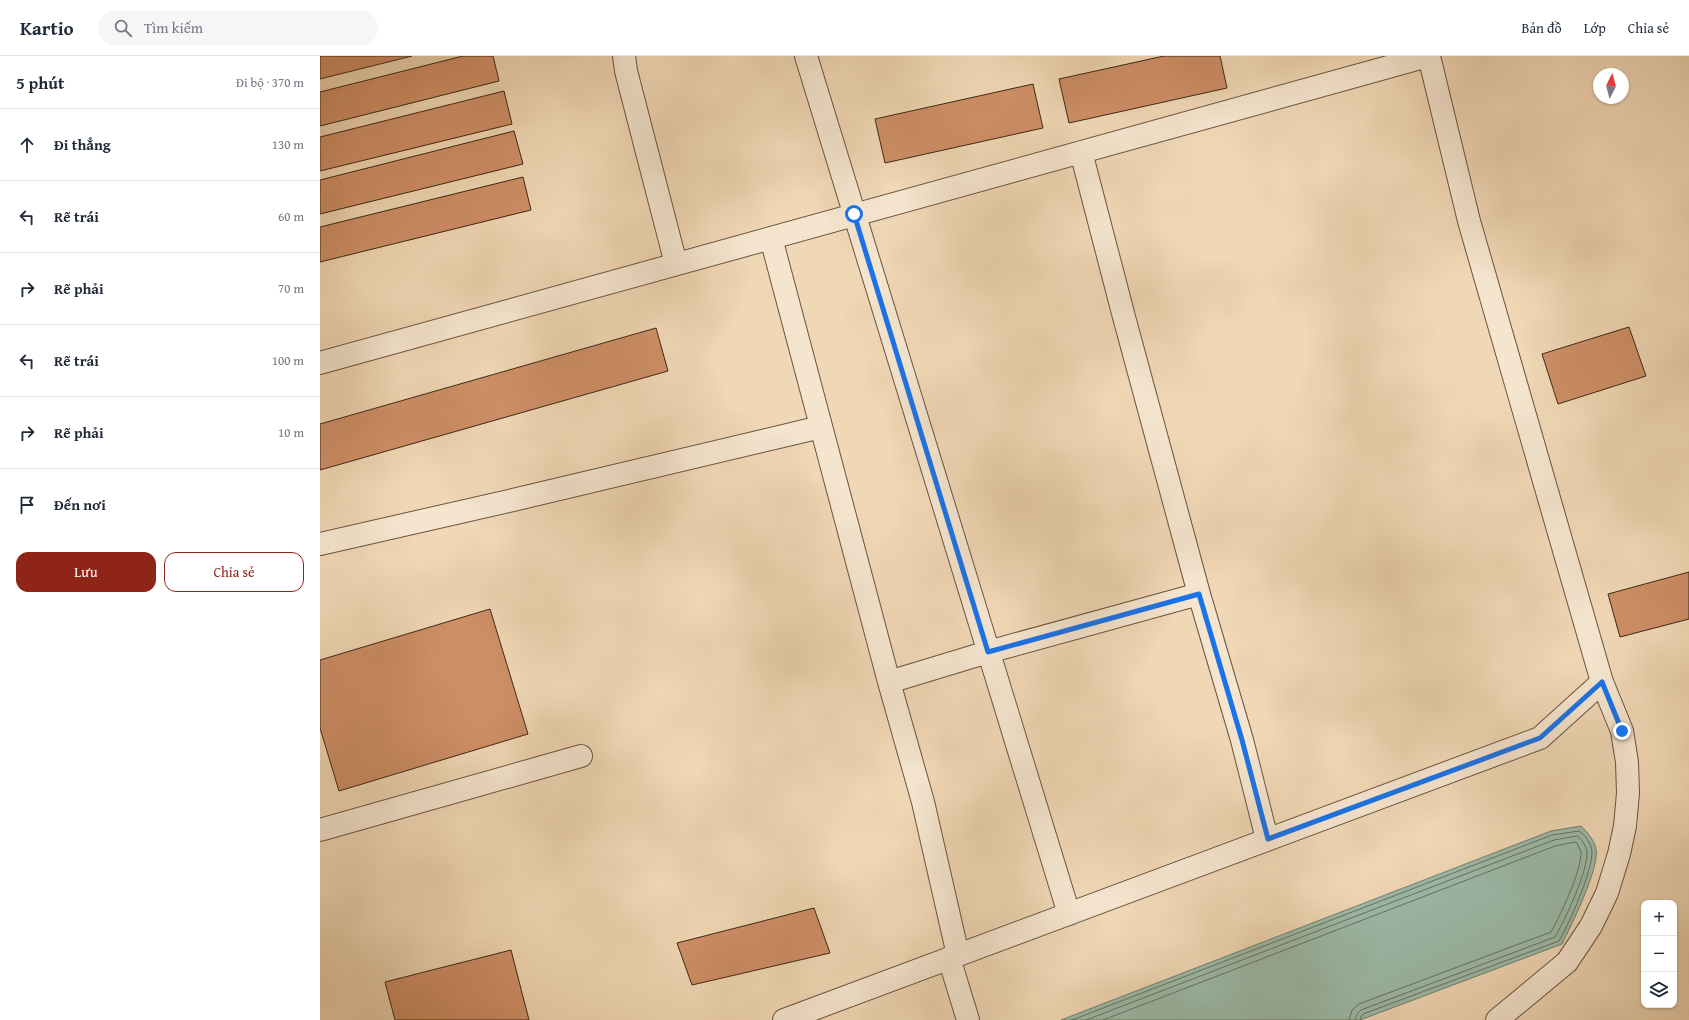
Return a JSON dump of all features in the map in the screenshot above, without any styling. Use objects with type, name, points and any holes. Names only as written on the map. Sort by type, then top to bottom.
[{"type":"lane","points":[[624,56],[626,71],[676,264]]},
{"type":"lane","points":[[806,56],[1069,914]]},
{"type":"lane","points":[[320,363],[1428,56],[1469,221],[1602,682],[1622,731],[1627,762],[1628,793],[1625,826],[1619,854],[1607,892],[1591,926],[1567,962],[1497,1020]]},
{"type":"lane","points":[[1081,152],[1199,594],[1242,740],[1268,839]]},
{"type":"lane","points":[[771,238],[922,802],[968,1020]]},
{"type":"lane","points":[[320,544],[821,427]]},
{"type":"lane","points":[[889,682],[988,652],[1199,594]]},
{"type":"lane","points":[[784,1020],[1540,738],[1602,682]]},
{"type":"lane","points":[[320,830],[581,756]]},
{"type":"water","points":[[1581,826],[1594,843],[1596,858],[1594,869],[1584,896],[1562,944],[1360,1020],[1061,1020],[1551,831]]},
{"type":"building","points":[[320,56],[412,56],[320,79]]},
{"type":"building","points":[[463,56],[493,56],[499,81],[320,126],[320,92]]},
{"type":"building","points":[[1164,56],[1220,56],[1227,88],[1069,123],[1059,79]]},
{"type":"building","points":[[1033,84],[1043,128],[885,163],[875,119]]},
{"type":"building","points":[[504,91],[512,124],[320,171],[320,137]]},
{"type":"building","points":[[514,131],[523,164],[320,214],[320,180]]},
{"type":"building","points":[[523,177],[531,210],[320,262],[320,227]]},
{"type":"building","points":[[1629,327],[1646,376],[1558,404],[1542,354]]},
{"type":"building","points":[[656,328],[668,371],[320,470],[320,424]]},
{"type":"building","points":[[1689,572],[1689,619],[1620,637],[1608,594]]},
{"type":"building","points":[[490,609],[528,734],[339,791],[320,728],[320,660]]},
{"type":"building","points":[[814,908],[830,953],[692,985],[677,943]]},
{"type":"building","points":[[511,950],[529,1020],[395,1020],[385,982]]},
{"type":"route","points":[[854,214],[988,652],[1199,594],[1242,740],[1268,839],[1540,738],[1602,682],[1622,731]]}]
